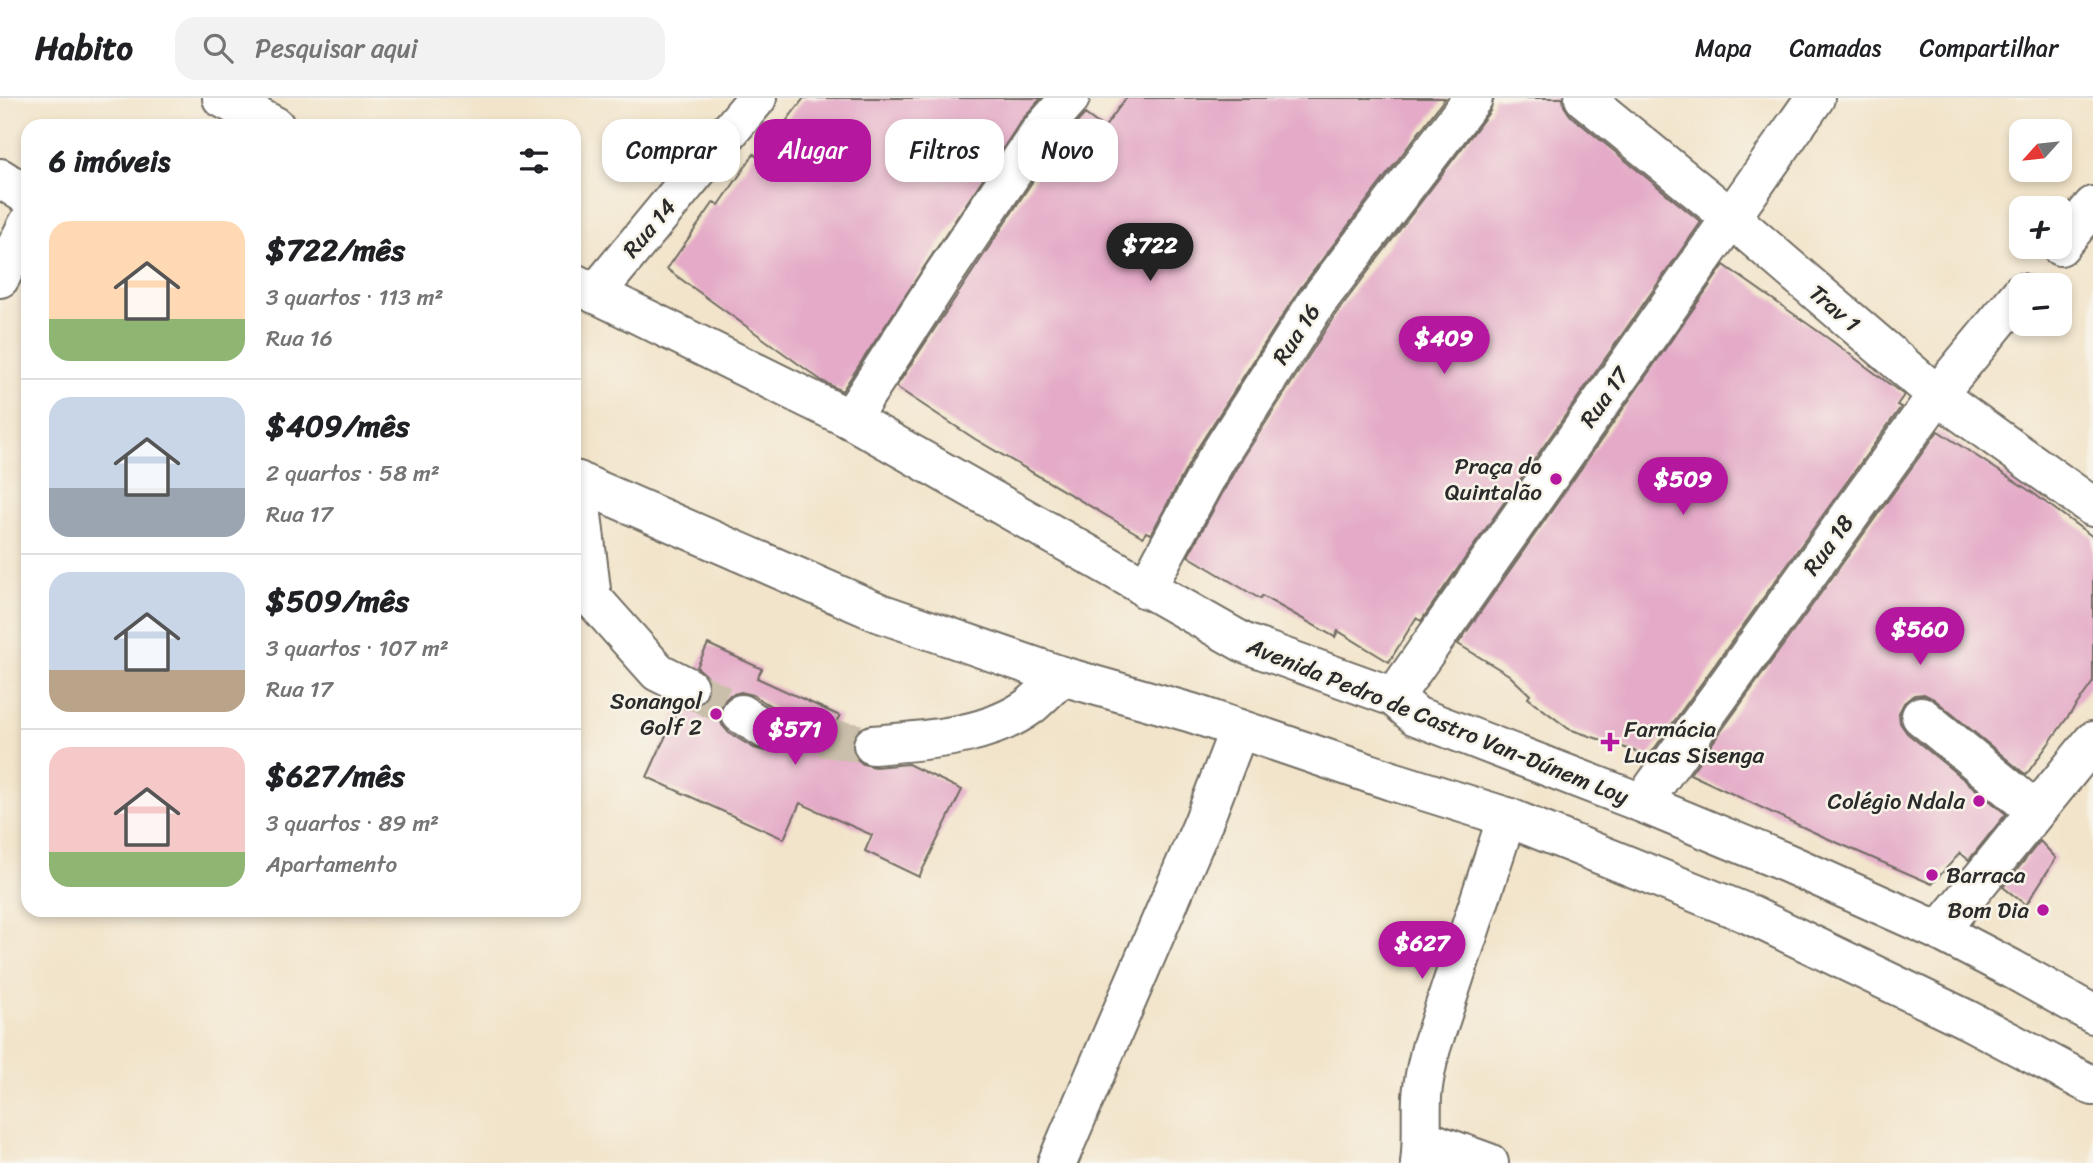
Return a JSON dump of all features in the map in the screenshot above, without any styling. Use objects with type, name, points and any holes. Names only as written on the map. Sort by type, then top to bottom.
[{"type":"main road","name":"Rua 14","points":[[584,289],[757,98]]},
{"type":"main road","points":[[850,419],[1039,133],[1070,98]]},
{"type":"main road","name":"Rua 16","points":[[1146,589],[1215,461],[1317,302],[1473,98]]},
{"type":"main road","name":"Trav 1","points":[[1584,98],[1730,218],[1937,395],[2093,507]]},
{"type":"main road","name":"Rua 17","points":[[1394,697],[1815,98]]},
{"type":"main road","points":[[237,109],[259,119]]},
{"type":"main road","points":[[0,178],[21,192]]},
{"type":"main road","points":[[2072,231],[2093,206]]},
{"type":"main road","points":[[0,278],[21,238]]},
{"type":"main road","points":[[2038,273],[2049,259]]},
{"type":"main road","name":"Avenida Pedro de Castro Van-Dúnem Loy","points":[[584,289],[850,419],[1244,643],[1394,697],[1416,716],[1642,803],[1787,863],[1939,931],[2093,1014]]},
{"type":"main road","name":"Rua 18","points":[[1642,803],[1937,395],[2009,308]]},
{"type":"main road","points":[[581,483],[880,613],[1062,676],[1192,713],[1392,782],[1507,817],[1746,913],[1968,1020],[2093,1086]]},
{"type":"main road","points":[[581,518],[592,598],[658,671],[688,687]]},
{"type":"main road","points":[[873,745],[942,738],[996,725],[1029,706],[1062,676]]},
{"type":"main road","points":[[1921,716],[2036,811]]},
{"type":"main road","points":[[1057,1163],[1203,823],[1239,729]]},
{"type":"main road","points":[[1939,931],[2093,741]]},
{"type":"main road","points":[[1489,1163],[1422,1151],[1422,1097],[1431,1048],[1507,817]]},
{"type":"building","points":[[804,98],[1041,98],[1023,119],[1018,119],[1018,126],[1004,147],[1004,119],[885,119],[885,182],[981,182],[842,391],[822,381],[667,269],[714,202],[719,205],[735,182],[740,182],[740,174],[754,154],[754,182],[871,182],[871,119],[788,119]]},
{"type":"building","points":[[1126,98],[1445,98],[1299,290],[1197,449],[1151,534],[1146,532],[1143,537],[975,439],[896,387],[1032,182],[1118,182],[1118,119],[1111,119]]},
{"type":"building","points":[[1494,98],[1563,98],[1564,106],[1570,115],[1701,222],[1421,621],[1416,618],[1389,662],[1338,631],[1335,637],[1262,596],[1260,599],[1188,556],[1234,472],[1335,315],[1490,111]]},
{"type":"building","points":[[1724,265],[1904,395],[1897,405],[1901,407],[1649,756],[1569,729],[1528,698],[1530,695],[1509,675],[1458,644]]},
{"type":"building","points":[[1938,431],[2033,493],[2093,537],[2093,682],[2026,775],[1934,699],[1924,694],[1914,695],[1904,703],[1899,713],[1900,723],[1907,733],[2006,814],[1969,860],[1960,853],[1932,884],[1690,774]]},
{"type":"building","points":[[708,644],[762,669],[757,678],[840,716],[835,728],[853,736],[851,748],[863,764],[875,767],[908,764],[962,790],[919,877],[865,851],[872,835],[800,803],[784,839],[647,777],[679,707],[690,709],[699,706],[708,696],[710,685],[707,676],[697,667]],"holes":[[[741,692],[753,695],[777,710],[784,718],[787,730],[784,740],[776,748],[765,751],[754,748],[729,733],[722,725],[719,714],[722,703],[730,695]]]},
{"type":"building","points":[[2040,841],[2056,858],[2026,905],[2003,887]]},
{"type":"tunnel","points":[[688,687],[741,714]]},
{"type":"tunnel","points":[[765,729],[873,745]]},
{"type":"place","name":"Praça do Quintalão","points":[[1556,479]]},
{"type":"place","name":"Sonangol Golf 2","points":[[716,714]]},
{"type":"place","name":"Farmácia Lucas Sisenga","points":[[1610,742]]},
{"type":"place","name":"Colégio Ndala","points":[[1979,801]]},
{"type":"place","name":"Barraca","points":[[1932,875]]},
{"type":"place","name":"Bom Dia","points":[[2043,910]]}]
